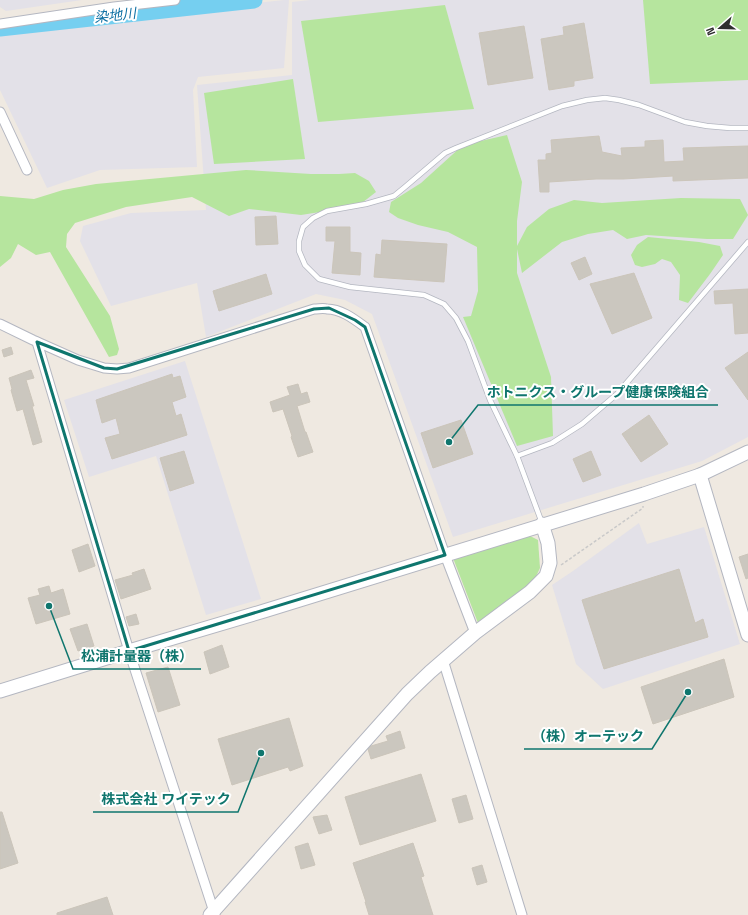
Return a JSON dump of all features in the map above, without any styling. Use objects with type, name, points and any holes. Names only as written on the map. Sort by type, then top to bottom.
[{"type":"street","points":[[0,24],[175,0]]},
{"type":"street","points":[[0,112],[27,170]]},
{"type":"street","points":[[0,324],[78,360],[104,368],[117,369],[129,368],[314,309],[329,308],[355,320],[365,327],[445,555],[475,633]]},
{"type":"street","points":[[37,342],[129,651],[213,914]]},
{"type":"street","points":[[0,691],[644,494],[700,475],[748,452]]},
{"type":"street","points":[[700,475],[747,629]]},
{"type":"street","points":[[213,914],[407,694],[443,660],[475,633],[530,592],[546,576],[550,563],[548,543],[542,524]]},
{"type":"street","points":[[443,660],[522,915]]},
{"type":"lane","points":[[542,524],[517,456],[490,400],[468,341],[456,318],[444,304],[424,295],[350,287],[319,279],[305,265],[299,251],[299,240],[303,227],[313,218],[327,211],[366,204],[394,196],[445,153],[456,148],[562,106],[587,100],[605,98],[620,100],[639,105],[685,122],[723,128],[748,128]]},
{"type":"lane","points":[[517,456],[552,443],[582,424],[617,394],[748,242]]},
{"type":"path","points":[[546,576],[643,508],[644,494]]},
{"type":"highlighted area","points":[[329,308],[355,320],[365,327],[445,555],[129,651],[37,342],[104,368],[117,369],[314,309]]},
{"type":"shaded area","points":[[0,0],[82,0],[6,11],[0,7]]},
{"type":"shaded area","points":[[289,0],[284,68],[198,77],[193,90],[197,167],[100,170],[47,188],[0,90],[0,31]]},
{"type":"shaded area","points":[[310,0],[748,0],[748,437],[702,461],[453,537],[372,314],[345,300],[316,294],[206,337],[197,283],[111,306],[80,241],[83,226],[131,213],[206,210],[197,85],[292,75],[292,2]]},
{"type":"shaded area","points":[[185,361],[261,599],[206,615],[156,456],[89,477],[64,400]]},
{"type":"shaded area","points":[[639,523],[647,544],[704,527],[740,644],[603,689],[576,664],[552,585]]},
{"type":"green space","points":[[643,0],[748,0],[748,80],[650,84]]},
{"type":"green space","points":[[445,5],[474,109],[318,122],[301,21]]},
{"type":"green space","points":[[293,79],[305,159],[214,164],[204,93]]},
{"type":"green space","points":[[507,135],[522,182],[517,221],[517,246],[527,227],[549,209],[574,200],[602,203],[681,198],[740,199],[748,215],[733,239],[646,235],[627,239],[613,230],[588,234],[562,242],[522,273],[517,249],[517,273],[551,377],[553,436],[517,446],[463,317],[471,316],[478,291],[477,247],[448,232],[418,225],[398,218],[389,212],[391,202],[421,183],[463,145]]},
{"type":"green space","points":[[246,170],[311,174],[355,173],[369,181],[376,192],[358,206],[301,215],[249,209],[229,216],[192,197],[126,207],[75,223],[67,234],[66,247],[110,316],[119,349],[117,355],[109,357],[50,252],[36,255],[18,244],[11,258],[0,267],[0,196],[34,199],[63,190],[96,184]]},
{"type":"green space","points":[[648,237],[699,242],[720,246],[723,255],[688,303],[679,300],[680,275],[671,262],[662,259],[655,264],[642,267],[635,265],[631,255],[637,245]]},
{"type":"green space","points":[[526,534],[538,540],[540,568],[532,585],[478,623],[453,558]]},
{"type":"building","points":[[584,23],[593,78],[574,81],[574,86],[549,90],[541,39],[564,35],[563,27]]},
{"type":"building","points":[[524,26],[533,78],[488,85],[479,33]]},
{"type":"building","points":[[599,136],[602,152],[622,156],[621,148],[645,147],[645,141],[663,140],[664,162],[684,161],[683,148],[748,146],[748,178],[673,181],[673,176],[549,182],[549,192],[540,192],[538,160],[546,160],[546,154],[552,153],[551,140]]},
{"type":"building","points":[[276,216],[278,244],[256,245],[255,217]]},
{"type":"building","points":[[326,227],[350,227],[350,252],[361,253],[360,275],[332,273],[335,241],[326,241]]},
{"type":"building","points":[[382,240],[447,244],[444,282],[374,277],[376,254],[381,255]]},
{"type":"building","points":[[585,257],[592,274],[579,280],[571,263]]},
{"type":"building","points":[[634,273],[652,318],[612,334],[590,284]]},
{"type":"building","points":[[266,274],[272,294],[219,311],[213,291]]},
{"type":"building","points":[[748,289],[748,333],[735,334],[733,303],[715,304],[714,291]]},
{"type":"building","points":[[11,347],[13,354],[4,357],[2,350]]},
{"type":"building","points":[[748,352],[748,400],[725,368]]},
{"type":"building","points":[[31,370],[34,378],[26,380],[34,406],[32,406],[42,442],[33,445],[23,409],[17,411],[9,378]]},
{"type":"building","points":[[172,374],[173,378],[180,376],[186,397],[172,402],[176,416],[181,414],[187,435],[112,459],[105,438],[120,434],[116,418],[102,423],[96,400]]},
{"type":"building","points":[[298,384],[301,394],[307,392],[310,402],[297,406],[313,452],[298,457],[283,409],[273,412],[270,402],[290,395],[287,387]]},
{"type":"building","points":[[649,415],[668,444],[641,462],[622,434]]},
{"type":"building","points":[[461,420],[473,454],[433,468],[421,433]]},
{"type":"building","points":[[184,451],[194,483],[170,491],[160,458]]},
{"type":"building","points":[[591,451],[601,475],[583,482],[573,459]]},
{"type":"building","points":[[88,544],[95,566],[79,572],[72,550]]},
{"type":"building","points":[[748,554],[748,578],[746,579],[739,557]]},
{"type":"building","points":[[144,569],[151,589],[121,599],[115,580],[133,575],[132,573]]},
{"type":"building","points":[[679,569],[695,623],[703,619],[708,637],[604,669],[582,600]]},
{"type":"building","points":[[49,586],[51,593],[63,589],[70,614],[36,624],[28,598],[40,595],[38,589]]},
{"type":"building","points":[[136,614],[139,624],[129,626],[126,617]]},
{"type":"building","points":[[87,624],[94,646],[78,651],[70,629]]},
{"type":"building","points":[[222,645],[229,667],[210,674],[204,652]]},
{"type":"building","points":[[724,659],[734,697],[653,724],[641,687]]},
{"type":"building","points":[[168,667],[180,705],[158,712],[146,673]]},
{"type":"building","points":[[289,718],[303,766],[290,771],[288,767],[232,785],[218,739]]},
{"type":"building","points":[[400,731],[405,748],[371,759],[368,749],[371,746],[388,741],[386,736]]},
{"type":"building","points":[[421,774],[436,821],[360,845],[345,797]]},
{"type":"building","points":[[466,795],[473,819],[459,823],[452,799]]},
{"type":"building","points":[[0,812],[2,812],[18,863],[0,869]]},
{"type":"building","points":[[327,815],[332,830],[319,834],[313,817]]},
{"type":"building","points":[[308,843],[315,865],[301,869],[295,847]]},
{"type":"building","points":[[413,843],[424,876],[421,877],[433,915],[369,915],[353,863]]},
{"type":"building","points":[[482,865],[487,882],[477,885],[472,868]]},
{"type":"building","points":[[107,897],[113,915],[57,915],[57,913]]},
{"type":"waterway","name":"染地川","points":[[0,28],[254,0]]},
{"type":"place","name":"ホトニクス・グループ健康保険組合","points":[[449,442]]},
{"type":"place","name":"松浦計量器（株）","points":[[49,606]]},
{"type":"place","name":"（株）オーテック","points":[[688,692]]},
{"type":"place","name":"株式会社 ワイテック","points":[[261,753]]}]
